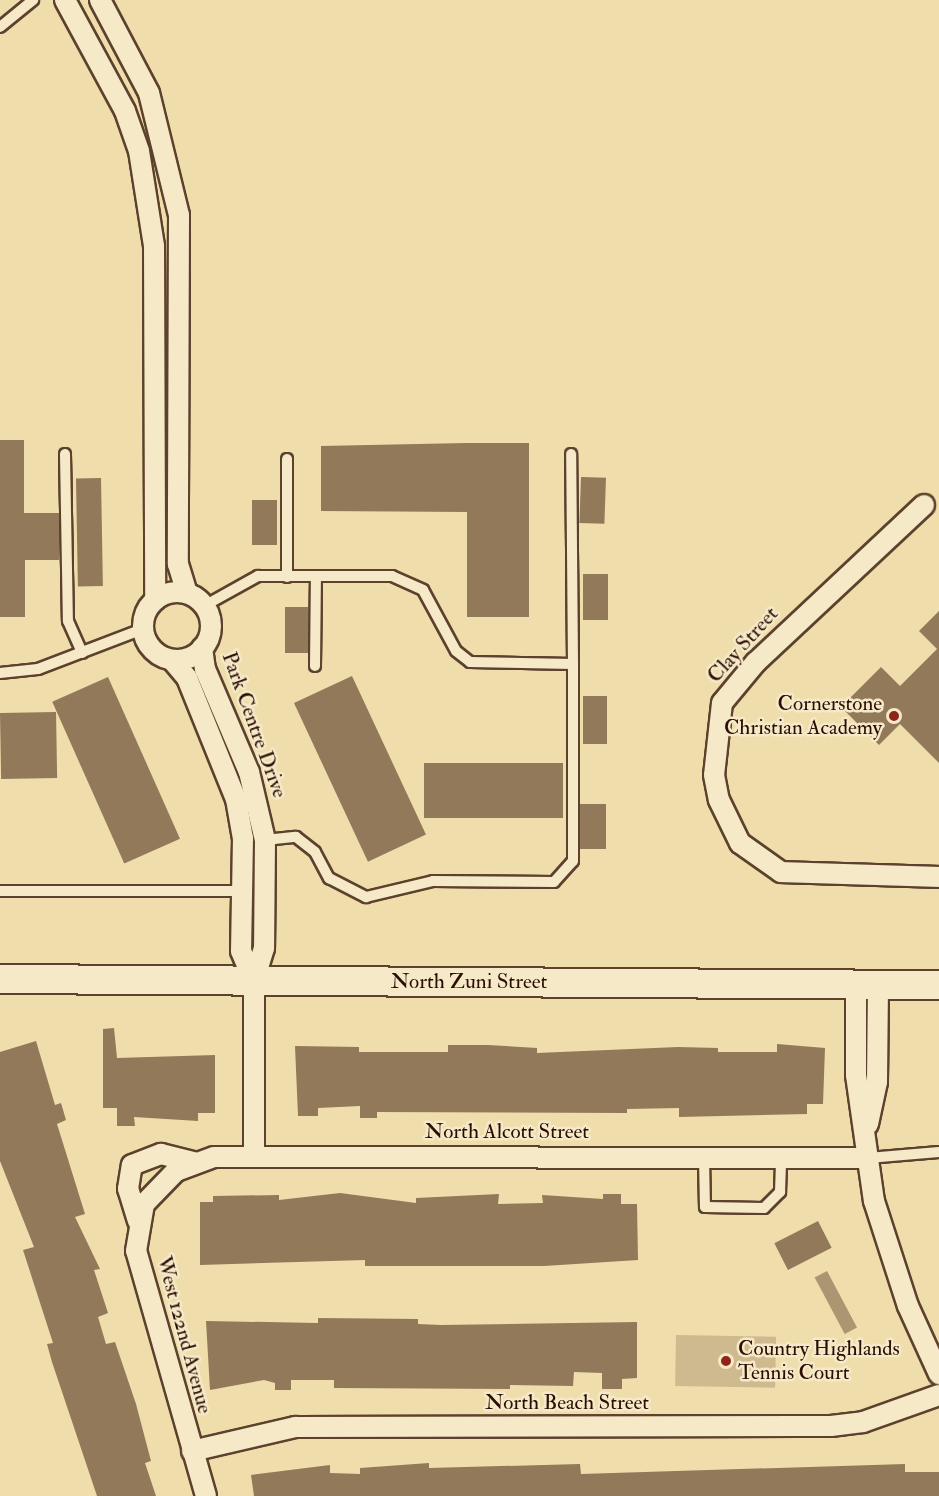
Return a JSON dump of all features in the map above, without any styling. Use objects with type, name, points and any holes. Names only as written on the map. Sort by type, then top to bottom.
[{"type":"street","points":[[65,0],[125,111],[139,152],[151,226],[155,600],[143,629],[152,650],[172,660],[202,648],[211,628],[204,606],[187,593],[178,564],[179,215],[149,93],[100,0]]},
{"type":"street","name":"Clay Street","points":[[924,506],[797,622],[723,703],[714,775],[719,800],[741,843],[781,872],[937,877]]},
{"type":"street","points":[[155,600],[187,593]]},
{"type":"street","name":"Park Centre Drive","points":[[202,648],[205,669],[249,772],[265,840],[264,948],[254,981]]},
{"type":"street","name":"Park Centre Drive","points":[[172,660],[187,678],[228,770],[243,838],[241,951],[254,981]]},
{"type":"street","name":"North Zuni Street","points":[[0,979],[939,985]]},
{"type":"street","points":[[254,981],[254,1156]]},
{"type":"street","points":[[867,986],[856,1075],[874,1201],[908,1306],[939,1374]]},
{"type":"street","points":[[138,1221],[128,1189],[132,1165],[155,1154],[194,1162]]},
{"type":"street","name":"North Alcott Street","points":[[155,1188],[194,1162],[254,1156],[868,1158]]},
{"type":"street","name":"West 122nd Avenue","points":[[155,1188],[138,1221],[136,1251],[148,1302],[206,1496]]},
{"type":"street","name":"North Beach Street","points":[[192,1451],[295,1427],[831,1426],[863,1422],[939,1395]]},
{"type":"lane","points":[[1,25],[33,0]]},
{"type":"lane","points":[[65,454],[68,621],[82,653]]},
{"type":"lane","points":[[265,840],[296,837],[315,852],[330,878],[366,897],[434,880],[554,882],[573,861],[571,454]]},
{"type":"lane","points":[[287,459],[287,578]]},
{"type":"lane","points":[[204,606],[258,576],[315,578],[392,576],[411,581],[423,590],[456,651],[470,662],[573,664]]},
{"type":"lane","points":[[315,578],[315,666]]},
{"type":"lane","points":[[0,673],[38,669],[143,629]]},
{"type":"lane","points":[[0,891],[242,891]]},
{"type":"lane","points":[[868,1158],[939,1152]]},
{"type":"lane","points":[[704,1157],[705,1207],[764,1208],[780,1192],[781,1157]]},
{"type":"shaded area","points":[[827,1271],[857,1328],[845,1334],[815,1278]]},
{"type":"shaded area","name":"Country Highlands Tennis Court","points":[[676,1335],[776,1337],[775,1388],[675,1386]]},
{"type":"building","points":[[0,440],[24,440],[24,513],[59,513],[59,560],[25,560],[25,617],[0,617]]},
{"type":"building","points":[[529,443],[529,617],[467,617],[467,512],[321,511],[321,446]]},
{"type":"building","points":[[581,477],[606,478],[604,524],[579,523]]},
{"type":"building","points":[[76,478],[101,478],[103,586],[78,586]]},
{"type":"building","points":[[252,500],[277,500],[277,545],[252,545]]},
{"type":"building","points":[[583,574],[608,574],[608,620],[583,620]]},
{"type":"building","points":[[285,607],[308,607],[308,653],[285,653]]},
{"type":"building","name":"Cornerstone Christian Academy","points":[[939,611],[939,763],[900,724],[879,745],[841,707],[881,667],[900,686],[937,649],[919,631]]},
{"type":"building","points":[[352,676],[426,835],[368,862],[294,703]]},
{"type":"building","points":[[108,677],[180,839],[124,864],[52,702]]},
{"type":"building","points":[[583,696],[607,696],[607,744],[583,744]]},
{"type":"building","points":[[56,712],[57,778],[1,779],[0,713]]},
{"type":"building","points":[[424,763],[563,763],[563,818],[424,818]]},
{"type":"building","points":[[580,804],[606,804],[606,849],[580,849]]},
{"type":"building","points":[[114,1028],[117,1058],[215,1055],[215,1113],[198,1113],[198,1121],[134,1117],[135,1126],[117,1126],[117,1108],[103,1108],[103,1029]]},
{"type":"building","points":[[36,1041],[55,1105],[61,1103],[66,1120],[57,1124],[85,1214],[75,1217],[100,1269],[94,1270],[108,1313],[98,1317],[106,1344],[115,1342],[136,1404],[151,1461],[145,1463],[156,1496],[97,1496],[47,1344],[53,1343],[23,1250],[34,1247],[0,1161],[0,1052]]},
{"type":"building","points":[[777,1044],[825,1048],[823,1104],[807,1104],[807,1114],[679,1117],[679,1108],[627,1109],[627,1113],[377,1112],[377,1118],[360,1118],[360,1106],[318,1108],[318,1116],[298,1116],[295,1046],[359,1047],[359,1052],[448,1052],[448,1045],[488,1045],[537,1048],[537,1053],[678,1047],[718,1048],[718,1052],[777,1052]]},
{"type":"building","points":[[340,1193],[416,1203],[416,1198],[499,1194],[498,1204],[543,1203],[542,1195],[603,1199],[603,1194],[621,1194],[621,1204],[637,1204],[638,1260],[544,1266],[365,1266],[365,1260],[200,1265],[200,1202],[213,1202],[213,1196],[279,1195],[279,1200]]},
{"type":"building","points":[[818,1221],[832,1248],[788,1270],[774,1243]]},
{"type":"building","points":[[318,1318],[418,1319],[418,1324],[441,1325],[637,1322],[637,1378],[622,1379],[622,1389],[602,1389],[602,1373],[574,1372],[573,1386],[510,1385],[510,1389],[334,1388],[334,1380],[291,1380],[291,1390],[275,1390],[275,1383],[264,1380],[210,1390],[206,1321],[318,1323]]},
{"type":"building","points":[[429,1463],[429,1468],[580,1464],[581,1474],[905,1464],[905,1472],[939,1472],[939,1496],[254,1496],[251,1475],[330,1465],[330,1473],[360,1474],[360,1468]]},
{"type":"place","name":"Cornerstone Christian Academy","points":[[894,716]]},
{"type":"place","name":"Country Highlands Tennis Court","points":[[726,1361]]}]
